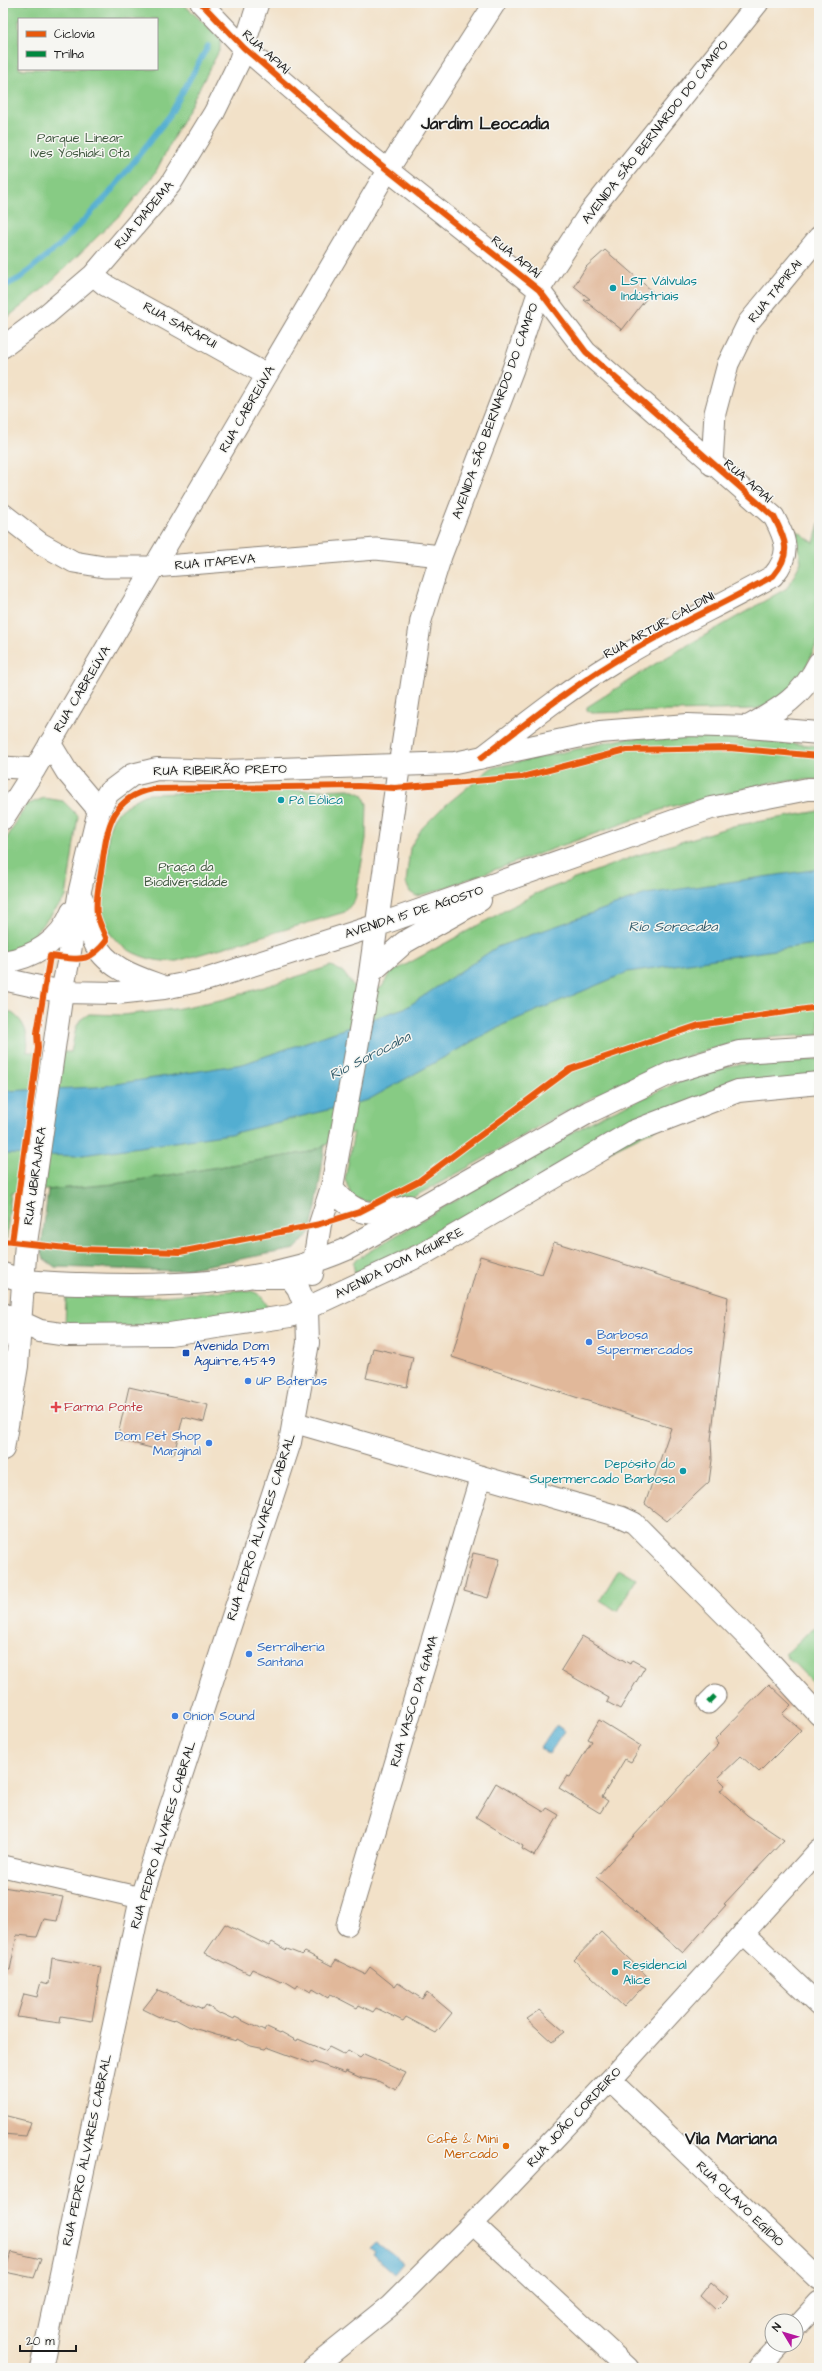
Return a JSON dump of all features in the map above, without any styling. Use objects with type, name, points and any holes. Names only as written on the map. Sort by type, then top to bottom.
[{"type":"main road","points":[[748,727],[791,701],[802,691],[819,663]]},
{"type":"main road","name":"RUA ARTUR CALDINI","points":[[399,766],[456,763],[600,732],[687,725],[748,727],[819,734]]},
{"type":"main road","points":[[50,744],[67,772],[99,810]]},
{"type":"main road","name":"RUA RIBEIRÃO PRETO","points":[[62,992],[80,890],[99,810],[108,793],[132,775],[157,770],[222,771],[399,766]]},
{"type":"main road","points":[[369,977],[378,925],[399,766]]},
{"type":"main road","name":"AVENIDA 15 DE AGOSTO","points":[[3,979],[62,992],[117,993],[164,988],[208,979],[378,925],[524,875],[711,808],[819,789]]},
{"type":"main road","points":[[369,977],[405,942],[524,875]]},
{"type":"main road","points":[[3,962],[51,943],[69,919],[80,890]]},
{"type":"main road","points":[[80,890],[93,940],[99,951],[110,962],[140,978],[164,988]]},
{"type":"main road","name":"RUA PEDRO ÁLVARES CABRAL","points":[[306,1310],[320,1224],[333,1180],[369,977]]},
{"type":"main road","name":"RUA UBIRAJARA","points":[[3,1449],[17,1366],[8,1324],[12,1278],[28,1224],[62,992]]},
{"type":"main road","points":[[12,1278],[126,1286],[255,1277],[314,1263],[347,1249],[589,1112],[673,1072],[738,1052],[819,1047]]},
{"type":"main road","name":"AVENIDA DOM AGUIRRE","points":[[8,1324],[68,1335],[170,1334],[290,1316],[306,1310],[425,1253],[632,1132],[738,1091],[819,1083]]},
{"type":"main road","points":[[333,1180],[341,1200],[359,1212],[389,1211],[439,1197]]},
{"type":"main road","name":"RUA PEDRO ÁLVARES CABRAL","points":[[41,2368],[141,1898],[287,1449],[293,1422],[308,1343],[309,1328],[306,1310],[298,1288],[292,1280],[286,1277],[255,1277]]},
{"type":"street","name":"RUA APIAÍ","points":[[201,3],[244,48],[388,171],[539,290],[586,352],[774,517],[784,535],[786,553]]},
{"type":"street","name":"RUA DIADEMA","points":[[3,347],[46,315],[93,275],[170,185],[214,113],[244,48],[258,3]]},
{"type":"street","name":"RUA CABREÚVA","points":[[3,819],[50,744],[388,171],[495,3]]},
{"type":"street","name":"AVENIDA SÃO BERNARDO DO CAMPO","points":[[399,766],[415,645],[421,620],[441,556],[513,369],[539,290],[590,212],[758,3]]},
{"type":"street","name":"RUA TAPIRAI","points":[[712,464],[715,413],[728,364],[748,323],[819,238]]},
{"type":"street","name":"RUA SARAPUI","points":[[93,275],[105,285],[267,375]]},
{"type":"street","name":"RUA ITAPEVA","points":[[3,514],[40,543],[74,562],[104,567],[154,567],[376,549],[441,556]]},
{"type":"street","name":"RUA ARTUR CALDINI","points":[[481,758],[541,712],[612,662],[688,620],[773,576],[781,566],[786,553]]},
{"type":"street","points":[[3,767],[35,769]]},
{"type":"street","points":[[293,1422],[621,1517],[634,1523],[751,1641],[819,1715]]},
{"type":"street","name":"RUA VASCO DA GAMA","points":[[347,1925],[481,1476]]},
{"type":"street","name":"RUA JOÃO CORDEIRO","points":[[313,2368],[390,2306],[473,2224],[610,2080],[819,1850]]},
{"type":"street","points":[[3,1866],[141,1898]]},
{"type":"street","points":[[743,1933],[819,2005]]},
{"type":"street","name":"RUA OLAVO EGÍDIO","points":[[610,2080],[819,2279]]},
{"type":"street","points":[[473,2224],[628,2368]]},
{"type":"street","points":[[804,2318],[819,2302]]},
{"type":"street","points":[[759,2368],[773,2353]]},
{"type":"green space","name":"Parque Linear Ives Yoshiaki Ota","points":[[3,3],[182,3],[216,34],[220,40],[220,49],[154,175],[125,210],[43,289],[3,321]]},
{"type":"green space","points":[[819,523],[819,638],[804,672],[794,686],[767,706],[755,709],[592,713],[587,710],[587,707],[655,664],[787,588],[801,562],[796,530],[814,543]]},
{"type":"green space","points":[[722,737],[819,746],[819,779],[773,782],[669,807],[433,892],[416,896],[410,892],[406,883],[410,848],[422,828],[441,809],[491,768],[627,738]]},
{"type":"green space","name":"Praça da Biodiversidade","points":[[350,789],[363,795],[367,804],[366,839],[355,900],[345,912],[177,961],[165,961],[140,956],[119,943],[105,924],[101,912],[100,900],[107,860],[108,835],[110,825],[114,817],[127,805],[147,794]]},
{"type":"green space","points":[[44,798],[63,801],[78,816],[66,897],[31,938],[3,955],[3,845],[26,805]]},
{"type":"green space","points":[[819,811],[819,1035],[766,1038],[735,1043],[692,1055],[650,1071],[609,1089],[568,1110],[451,1177],[411,1198],[382,1205],[352,1198],[345,1179],[354,1132],[310,1152],[115,1184],[11,1193],[6,1243],[3,1248],[3,1009],[16,1016],[24,1026],[28,1045],[27,1052],[71,1052],[76,1028],[80,1020],[89,1014],[123,1015],[175,1009],[225,999],[331,966],[343,972],[355,988],[354,996],[382,987],[389,974],[535,894],[635,856],[733,826]]},
{"type":"green space","points":[[819,1059],[819,1079],[744,1085],[432,1239],[355,1274],[353,1263],[355,1260],[511,1167],[600,1117],[679,1082],[734,1065]]},
{"type":"green space","points":[[325,1145],[316,1207],[310,1233],[295,1249],[176,1271],[55,1267],[44,1259],[41,1251],[48,1190],[115,1184],[310,1152]]},
{"type":"green space","points":[[242,1290],[255,1292],[261,1296],[268,1307],[267,1313],[180,1325],[65,1328],[66,1296],[146,1297]]},
{"type":"green space","points":[[619,1569],[636,1579],[617,1611],[600,1600]]},
{"type":"green space","points":[[816,1627],[819,1629],[819,1689],[785,1654],[813,1628]]},
{"type":"water","name":"Rio Sorocaba","points":[[819,869],[819,945],[807,945],[628,972],[498,1027],[368,1100],[230,1134],[76,1156],[3,1154],[3,1091],[97,1087],[243,1064],[407,1007],[497,947],[646,894]]},
{"type":"water","points":[[556,1725],[565,1731],[549,1754],[540,1748]]},
{"type":"water","points":[[376,2242],[403,2263],[394,2274],[373,2255],[375,2252],[370,2248]]},
{"type":"building","name":"LST Válvulas Indústriais","points":[[605,250],[652,291],[622,330],[584,300],[590,299],[574,286],[586,267]]},
{"type":"building","name":"Barbosa Supermercados","points":[[554,1242],[728,1297],[711,1440],[712,1460],[709,1482],[667,1521],[645,1504],[671,1428],[452,1357],[480,1256],[542,1274]]},
{"type":"building","points":[[373,1348],[413,1357],[407,1387],[366,1378]]},
{"type":"building","points":[[129,1387],[208,1405],[204,1422],[183,1417],[174,1454],[117,1439]]},
{"type":"building","points":[[473,1553],[500,1559],[488,1598],[464,1591]]},
{"type":"building","points":[[582,1636],[630,1664],[632,1660],[645,1667],[620,1709],[607,1702],[609,1698],[561,1670]]},
{"type":"building","points":[[769,1684],[791,1705],[782,1714],[801,1730],[759,1772],[741,1756],[718,1778],[725,1785],[720,1791],[747,1815],[784,1840],[724,1904],[726,1905],[683,1953],[596,1877],[719,1744],[715,1739]]},
{"type":"building","points":[[599,1720],[641,1746],[631,1762],[625,1759],[602,1797],[608,1801],[600,1813],[559,1788],[567,1776],[570,1777],[592,1741],[588,1739]]},
{"type":"building","points":[[496,1783],[544,1812],[547,1808],[559,1815],[534,1856],[522,1849],[523,1846],[476,1817]]},
{"type":"building","points":[[3,1887],[63,1897],[57,1921],[44,1919],[37,1937],[17,1935],[10,1970],[3,1969]]},
{"type":"building","points":[[225,1924],[269,1946],[272,1942],[286,1950],[287,1949],[302,1955],[305,1952],[332,1966],[336,1960],[365,1974],[370,1967],[395,1987],[398,1983],[422,1999],[427,1992],[452,2013],[436,2033],[406,2017],[403,2021],[376,2008],[373,2012],[359,2005],[357,2008],[330,1994],[328,1998],[313,1989],[311,1992],[298,1985],[296,1988],[283,1980],[281,1982],[252,1969],[249,1974],[205,1953]]},
{"type":"building","name":"Residencial Alice","points":[[601,1932],[650,1979],[624,2007],[574,1960]]},
{"type":"building","points":[[52,1958],[101,1967],[92,2021],[61,2016],[60,2023],[17,2017],[24,1994],[37,1997],[41,1982],[49,1984]]},
{"type":"building","points":[[158,1990],[203,2009],[206,2005],[220,2014],[221,2013],[234,2019],[235,2017],[264,2031],[267,2027],[280,2033],[281,2032],[297,2041],[298,2039],[326,2051],[329,2047],[345,2055],[348,2051],[360,2058],[364,2054],[406,2073],[396,2090],[378,2081],[361,2078],[346,2071],[345,2073],[314,2062],[313,2064],[267,2047],[265,2049],[251,2046],[237,2039],[236,2041],[190,2027],[175,2019],[173,2021],[157,2016],[143,2009]]},
{"type":"building","points":[[540,2010],[565,2032],[552,2042],[527,2019]]},
{"type":"building","points":[[3,2115],[31,2122],[26,2136],[3,2134]]},
{"type":"building","points":[[11,2252],[41,2259],[34,2278],[5,2272]]},
{"type":"building","points":[[711,2282],[728,2297],[715,2310],[700,2296]]},
{"type":"waterway","points":[[3,287],[20,278],[61,244],[108,195],[170,115],[208,46]]},
{"type":"marked path","points":[[708,1703],[715,1696]]},
{"type":"cycle path","points":[[201,3],[244,48],[365,152],[539,290],[586,352],[774,517],[782,533],[785,554],[783,561],[773,576],[672,629],[612,663],[562,697],[481,758]]},
{"type":"cycle path","points":[[12,1242],[38,1048],[37,1033],[50,956],[75,959],[88,957],[100,948],[107,940],[100,924],[96,904],[108,831],[118,809],[126,800],[153,789],[358,786],[395,788],[522,777],[626,750],[729,748],[819,756]]},
{"type":"cycle path","points":[[3,1241],[75,1249],[180,1252],[320,1224],[359,1212],[419,1181],[570,1069],[699,1025],[819,1007]]},
{"type":"place","name":"LST Válvulas Indústriais","points":[[613,288]]},
{"type":"place","name":"Pá Eólica","points":[[281,800]]},
{"type":"place","name":"Barbosa Supermercados","points":[[589,1342]]},
{"type":"place","name":"Avenida Dom Aguirre,4549","points":[[186,1353]]},
{"type":"place","name":"UP Baterias","points":[[248,1381]]},
{"type":"place","name":"Farma Ponte","points":[[56,1407]]},
{"type":"place","name":"Dom Pet Shop Marginal","points":[[209,1443]]},
{"type":"place","name":"Depósito do Supermercado Barbosa","points":[[683,1471]]},
{"type":"place","name":"Serralheria Santana","points":[[249,1654]]},
{"type":"place","name":"Onion Sound","points":[[175,1716]]},
{"type":"place","name":"Residencial Alice","points":[[615,1972]]},
{"type":"place","name":"Café & Mini Mercado","points":[[506,2146]]},
{"type":"district","name":"Jardim Leocadia","points":[[485,124]]},
{"type":"district","name":"Vila Mariana","points":[[731,2139]]}]
